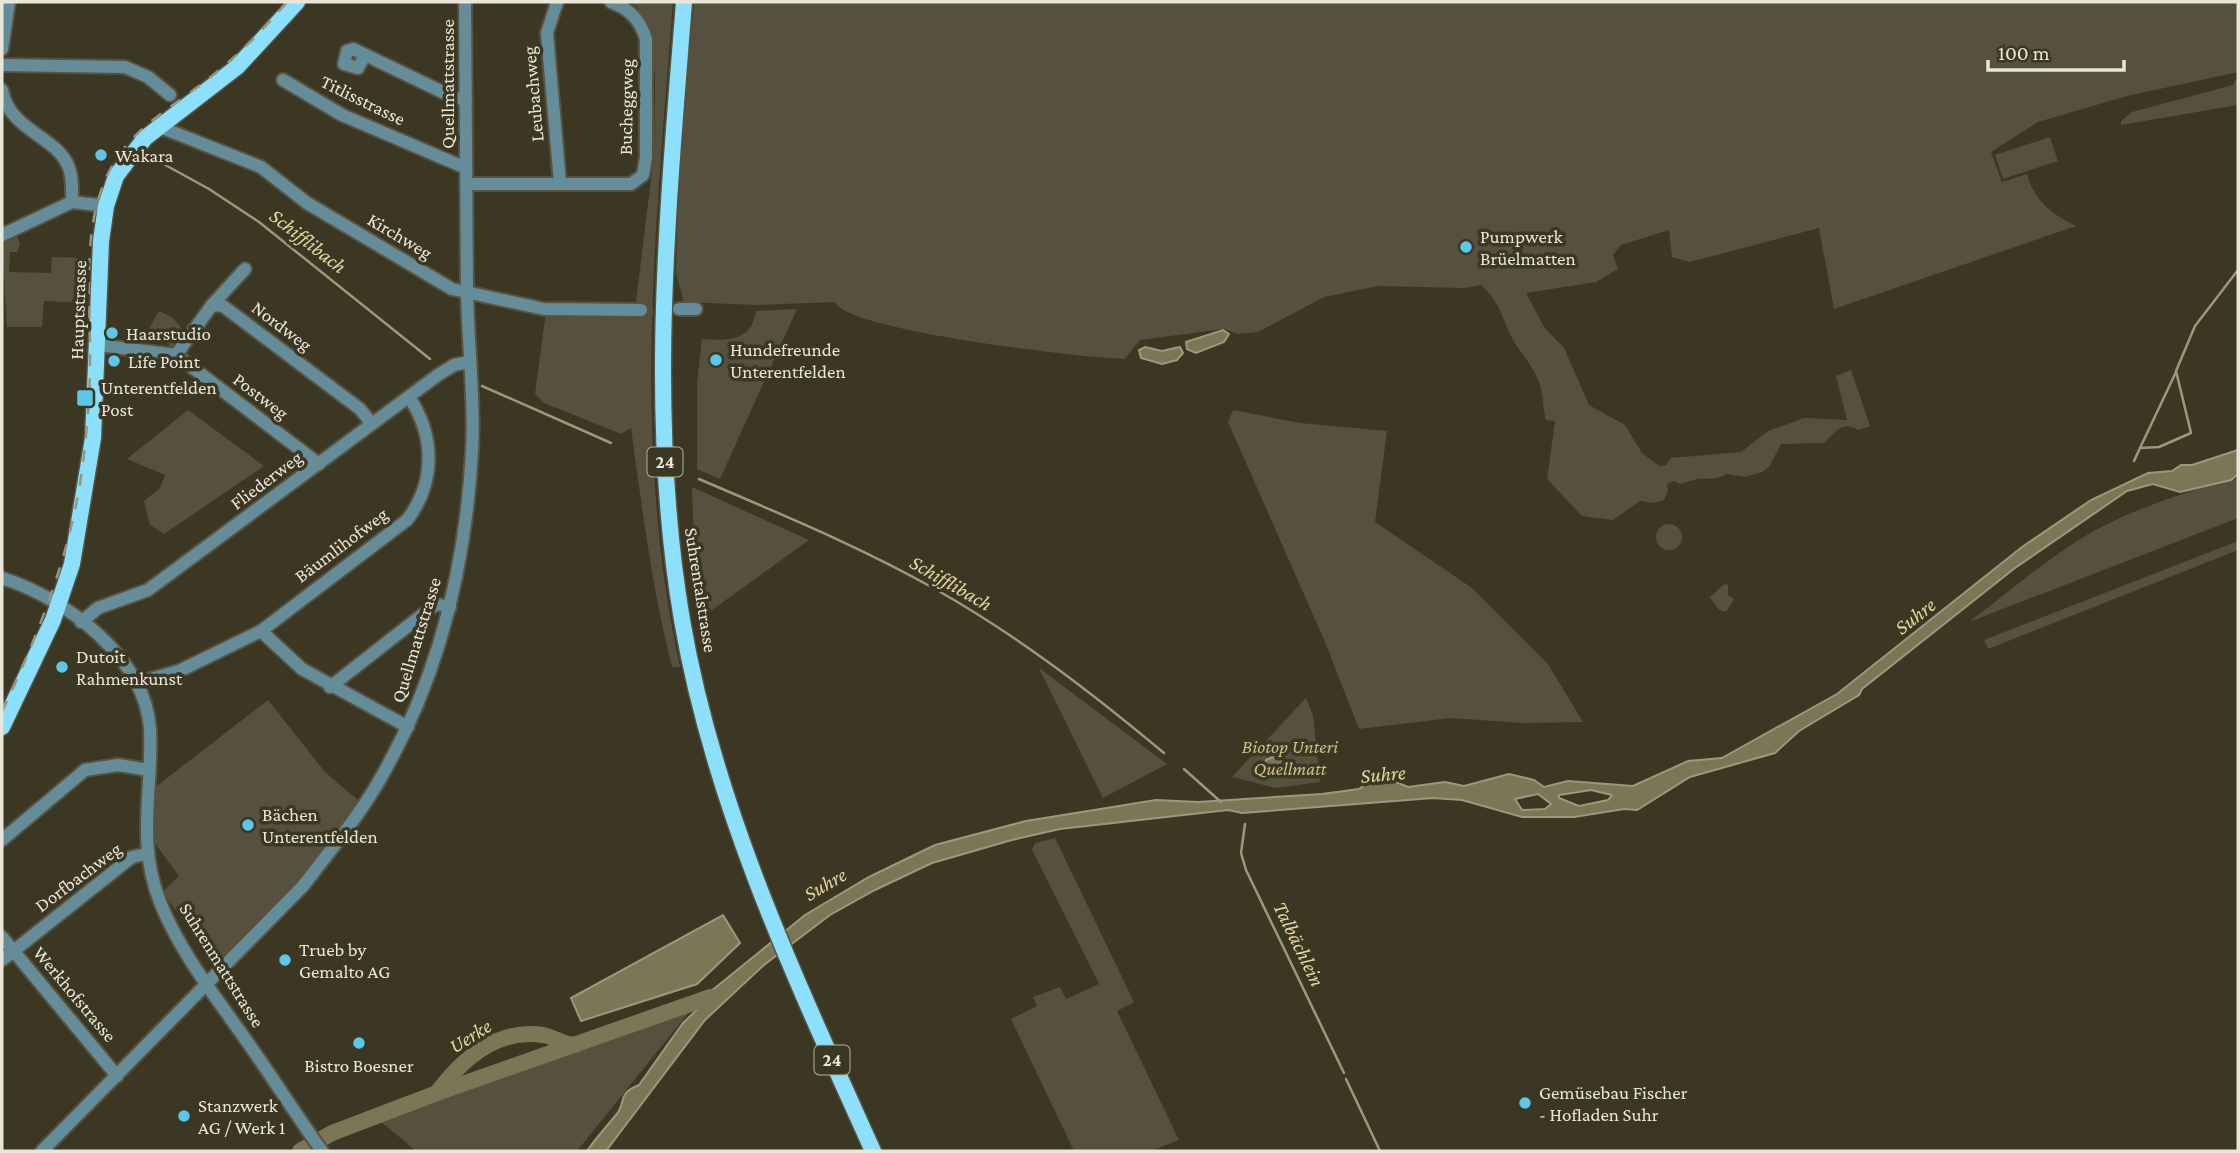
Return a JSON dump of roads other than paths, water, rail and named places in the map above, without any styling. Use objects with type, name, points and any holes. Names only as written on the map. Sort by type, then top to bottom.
[{"type":"main road","name":"Hauptstrasse","points":[[2,727],[59,606],[72,564],[93,439],[106,206],[116,176],[145,138],[237,67],[298,2]]},
{"type":"main road","name":"Suhrentalstrasse","points":[[684,2],[664,285],[662,404],[668,505],[682,619],[695,682],[723,788],[792,969],[873,1151]]},
{"type":"street","points":[[2,49],[9,2]]},
{"type":"street","name":"Quellmattstrasse","points":[[42,1151],[288,904],[339,840],[387,767],[408,727],[432,668],[450,607],[465,531],[472,449],[467,294],[466,2]]},
{"type":"street","name":"Leubachweg","points":[[556,2],[547,33],[560,183]]},
{"type":"street","name":"Bucheggweg","points":[[467,184],[631,184],[643,175],[646,157],[646,39],[641,23],[624,7],[611,2]]},
{"type":"street","points":[[365,55],[455,98],[466,99]]},
{"type":"street","points":[[2,65],[125,67],[148,77],[170,95]]},
{"type":"street","name":"Titlisstrasse","points":[[283,80],[342,115],[466,168]]},
{"type":"street","points":[[2,90],[4,103],[19,122],[65,159],[71,176],[72,202]]},
{"type":"street","name":"Kirchweg","points":[[160,127],[261,167],[307,203],[452,289],[544,309],[641,310]]},
{"type":"street","points":[[2,235],[72,202],[106,206]]},
{"type":"street","points":[[98,345],[176,355],[212,305],[245,269]]},
{"type":"street","name":"Nordweg","points":[[212,305],[223,306],[360,409],[372,424]]},
{"type":"street","points":[[679,309],[696,309]]},
{"type":"street","name":"Postweg","points":[[176,355],[319,464]]},
{"type":"street","name":"Fliederweg","points":[[81,622],[98,608],[148,590],[454,365],[469,362]]},
{"type":"street","name":"Bäumlihofweg","points":[[136,683],[189,667],[261,631],[407,520],[418,506],[430,459],[428,433],[409,397]]},
{"type":"street","name":"Suhrenmattstrasse","points":[[2,578],[59,606],[81,622],[111,650],[136,683],[149,723],[146,854],[160,903],[208,986],[321,1150]]},
{"type":"street","points":[[330,687],[436,604],[450,607]]},
{"type":"street","points":[[261,631],[289,661],[330,687],[408,727]]},
{"type":"street","points":[[2,841],[85,770],[118,765],[149,770]]},
{"type":"street","name":"Dorfbachweg","points":[[2,960],[132,857],[146,854]]},
{"type":"street","name":"Werkhofstrasse","points":[[2,937],[117,1076]]},
{"type":"waterway","name":"Schifflibach","points":[[158,161],[209,189],[259,222],[430,359]]},
{"type":"waterway","points":[[2134,461],[2140,448],[2159,447],[2191,433],[2176,371],[2195,326],[2238,270]]},
{"type":"waterway","points":[[2140,448],[2176,372]]},
{"type":"waterway","name":"Schifflibach","points":[[482,386],[611,443]]},
{"type":"waterway","name":"Schifflibach","points":[[699,479],[848,544],[965,607],[1053,666],[1164,753]]},
{"type":"waterway","points":[[1184,769],[1221,802]]},
{"type":"waterway","name":"Talbächlein","points":[[1245,824],[1241,853],[1246,870],[1344,1073]]},
{"type":"waterway","name":"Uerke","points":[[300,1151],[332,1133],[437,1093],[710,997]]},
{"type":"waterway","name":"Uerke","points":[[437,1093],[470,1058],[496,1041],[527,1034],[543,1035],[575,1045]]},
{"type":"waterway","name":"Talbächlein","points":[[1346,1079],[1380,1151]]},
{"type":"tunnel","points":[[641,310],[679,309]]},
{"type":"railway","points":[[2,712],[31,648],[55,582],[74,515],[86,434],[89,392],[91,238],[101,190],[119,154],[129,142],[226,64],[287,2]]},
{"type":"place","name":"Wakara","points":[[101,155]]},
{"type":"place","name":"Pumpwerk Brüelmatten","points":[[1466,247]]},
{"type":"place","name":"Haarstudio","points":[[112,333]]},
{"type":"place","name":"Hundefreunde Unterentfelden","points":[[716,360]]},
{"type":"place","name":"Life Point","points":[[114,361]]},
{"type":"place","name":"Unterentfelden Post","points":[[85,398]]},
{"type":"place","name":"Dutoit Rahmenkunst","points":[[62,667]]},
{"type":"place","name":"Bächen Unterentfelden","points":[[248,825]]},
{"type":"place","name":"Trueb by Gemalto AG","points":[[285,960]]},
{"type":"place","name":"Bistro Boesner","points":[[359,1043]]},
{"type":"place","name":"Gemüsebau Fischer - Hofladen Suhr","points":[[1525,1103]]},
{"type":"place","name":"Stanzwerk AG / Werk 1","points":[[184,1116]]},
{"type":"water label","name":"Suhre","points":[[1915,616]]},
{"type":"water label","name":"Suhre","points":[[1383,774]]},
{"type":"water label","name":"Suhre","points":[[825,884]]},
{"type":"park label","name":"Biotop Unteri Quellmatt","points":[[1290,757]]}]
